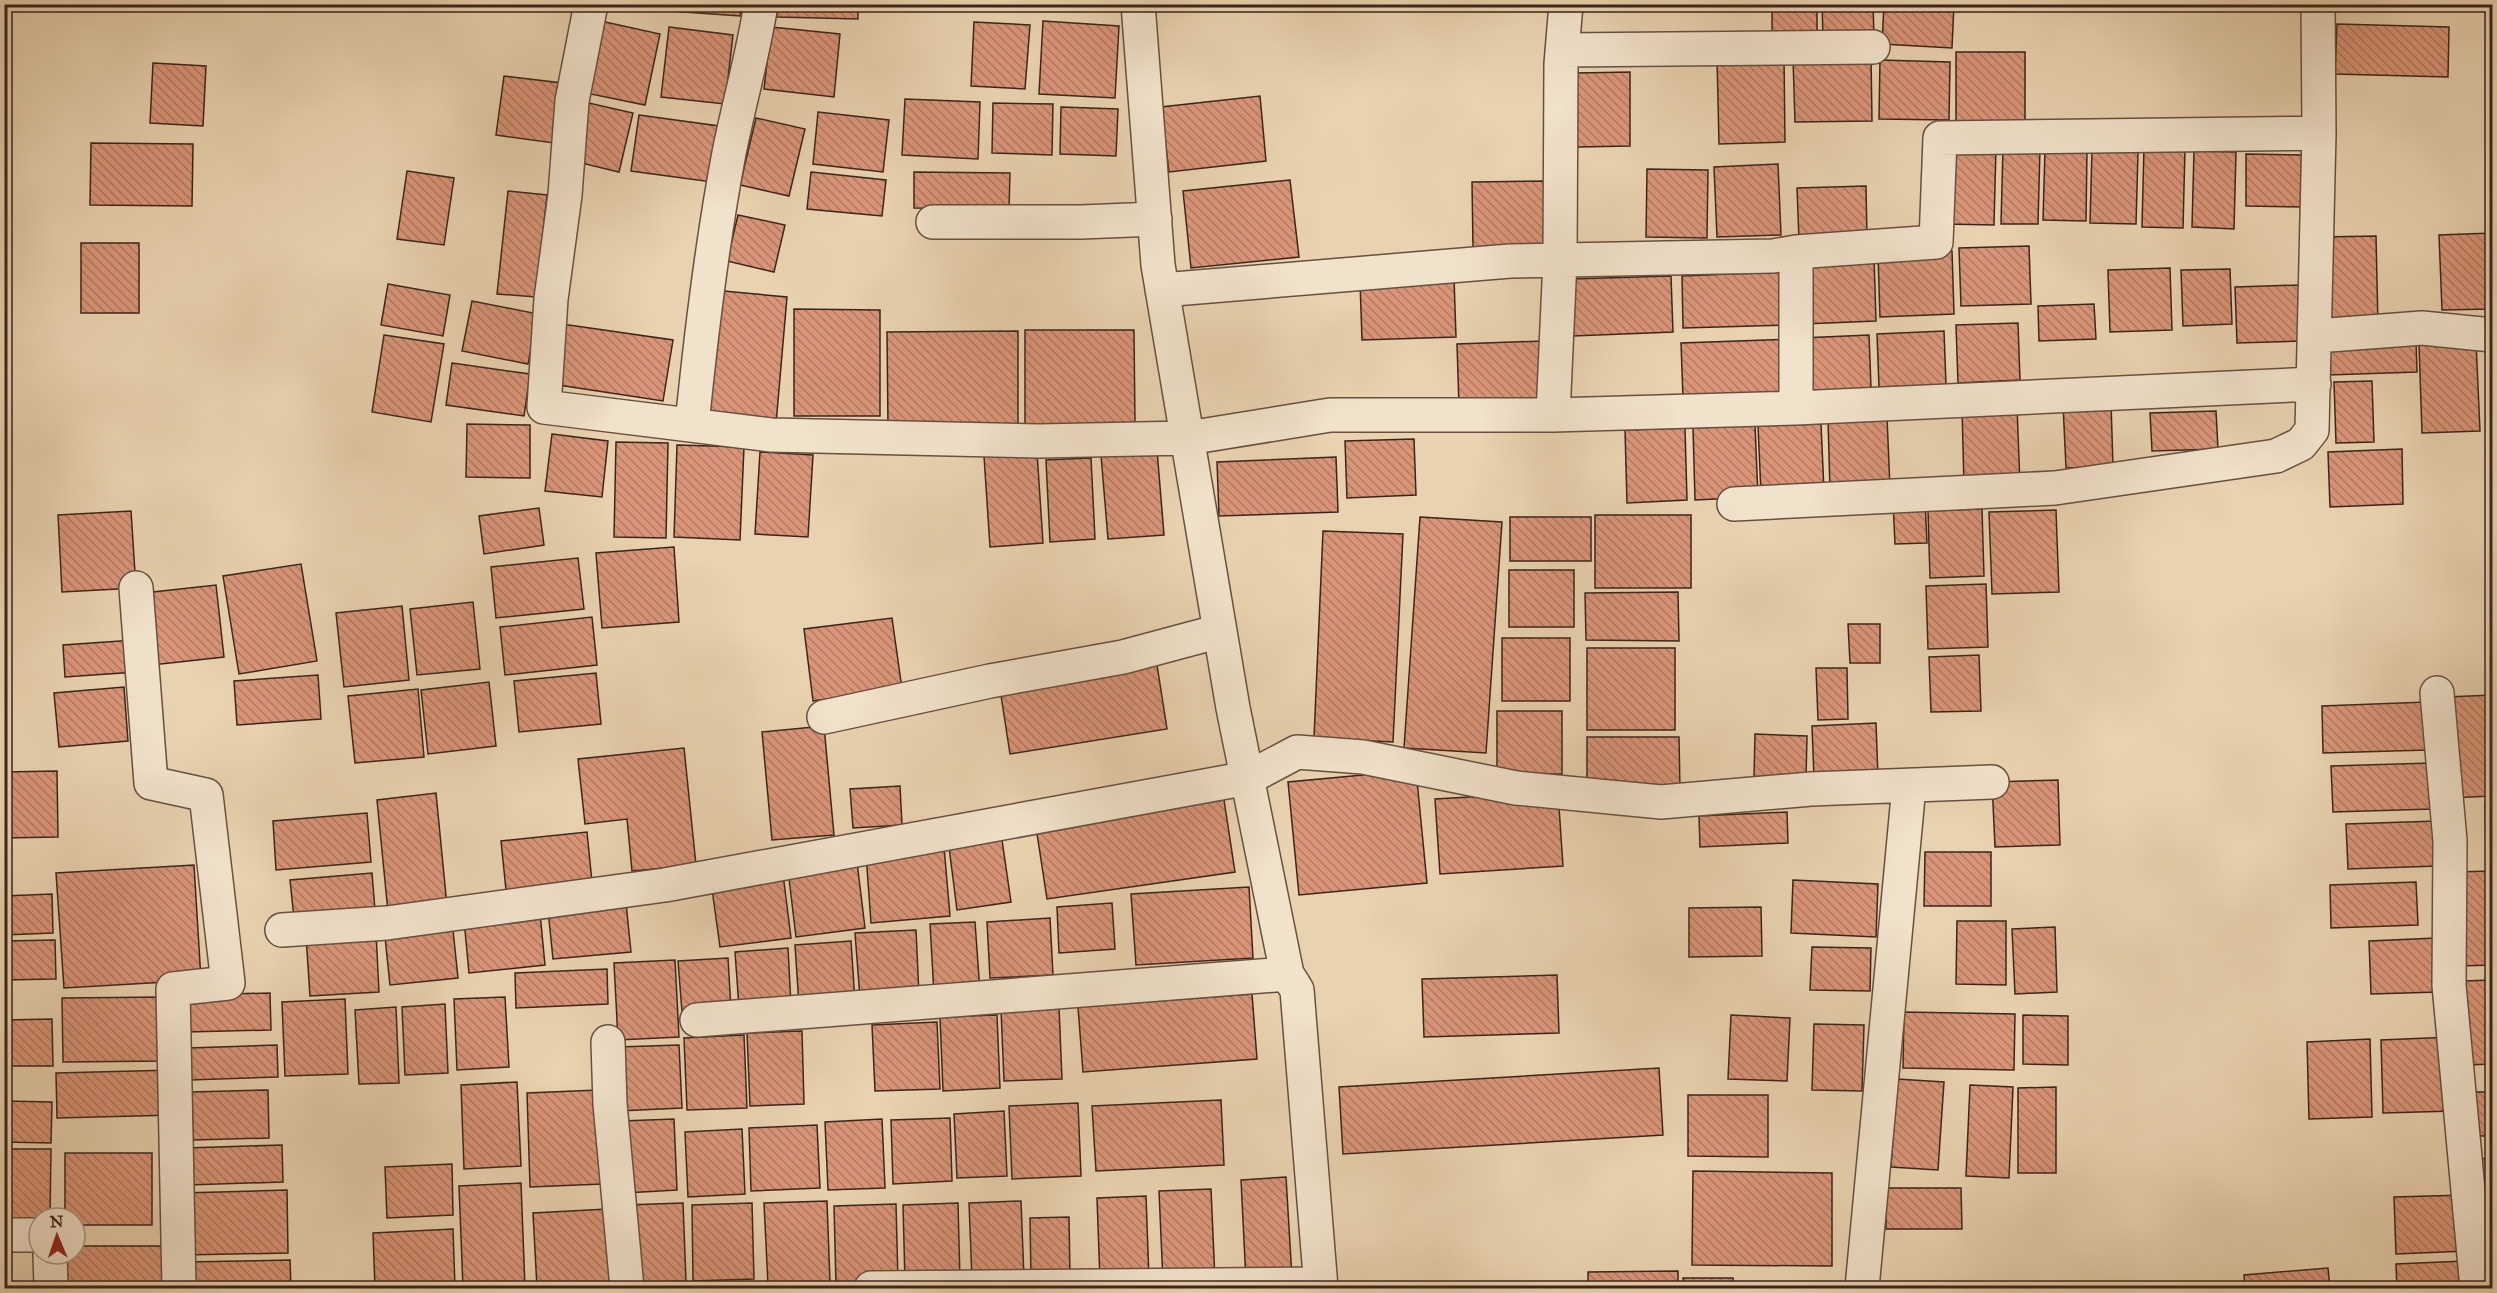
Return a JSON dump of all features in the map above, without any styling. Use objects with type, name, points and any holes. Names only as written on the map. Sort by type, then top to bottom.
[{"type":"street","points":[[591,4],[572,101],[565,195],[551,299],[544,407],[771,435],[1039,441],[1188,438],[1330,415],[1553,415],[1796,408],[2314,384]]},
{"type":"street","points":[[692,425],[703,312],[716,227],[730,150],[754,50],[761,4]]},
{"type":"street","points":[[871,1288],[1321,1286],[1297,990],[1287,974],[1248,778],[1220,631],[1162,290],[1138,4]]},
{"type":"street","points":[[1553,415],[1560,260],[1563,50],[1566,4]]},
{"type":"street","points":[[1734,504],[2055,488],[2276,456],[2301,444],[2312,430],[2316,336],[2318,4]]},
{"type":"street","points":[[1563,50],[1873,47]]},
{"type":"street","points":[[1162,290],[1510,261],[1773,256],[1796,252],[1936,242],[1940,138],[2319,133]]},
{"type":"street","points":[[933,222],[1081,222],[1155,219]]},
{"type":"street","points":[[1796,252],[1796,408]]},
{"type":"street","points":[[2316,336],[2422,328],[2493,335]]},
{"type":"street","points":[[136,588],[151,783],[206,795],[228,983],[173,989],[179,1288]]},
{"type":"street","points":[[824,717],[990,681],[1123,657],[1220,631]]},
{"type":"street","points":[[2437,693],[2450,841],[2450,985],[2477,1288]]},
{"type":"street","points":[[282,930],[387,923],[665,885],[1248,778],[1297,752],[1363,757],[1516,788],[1661,802],[1811,789],[1992,782]]},
{"type":"street","points":[[1862,1288],[1909,786]]},
{"type":"street","points":[[697,1020],[1287,974]]},
{"type":"street","points":[[608,1042],[610,1104],[627,1288]]},
{"type":"street","points":[[4,1235],[27,1235]]},
{"type":"street","points":[[50,1266],[51,1288]]},
{"type":"building","points":[[656,4],[741,4],[740,16],[656,10]]},
{"type":"building","points":[[777,4],[858,4],[858,19],[777,17]]},
{"type":"building","points":[[1772,4],[1817,4],[1817,33],[1772,32]]},
{"type":"building","points":[[1822,4],[1873,4],[1874,37],[1823,38]]},
{"type":"building","points":[[1884,4],[1954,4],[1952,48],[1882,44]]},
{"type":"building","points":[[2338,4],[2455,4],[2455,10],[2338,11]]},
{"type":"building","points":[[596,20],[660,34],[645,105],[581,92]]},
{"type":"building","points":[[1043,21],[1119,26],[1115,98],[1039,94]]},
{"type":"building","points":[[974,22],[1030,25],[1025,89],[971,86]]},
{"type":"building","points":[[2337,24],[2449,27],[2448,77],[2335,74]]},
{"type":"building","points":[[669,27],[733,35],[725,104],[661,97]]},
{"type":"building","points":[[771,27],[840,34],[834,97],[764,89]]},
{"type":"building","points":[[1956,52],[2025,52],[2025,126],[1956,126]]},
{"type":"building","points":[[1871,56],[1872,121],[1795,122],[1793,58]]},
{"type":"building","points":[[1784,57],[1785,142],[1719,144],[1717,58]]},
{"type":"building","points":[[1880,60],[1950,62],[1949,120],[1879,119]]},
{"type":"building","points":[[153,63],[206,66],[203,126],[150,123]]},
{"type":"building","points":[[1630,72],[1630,146],[1577,147],[1577,73]]},
{"type":"building","points":[[504,76],[562,83],[554,143],[496,135]]},
{"type":"building","points":[[1260,96],[1266,161],[1169,172],[1161,107]]},
{"type":"building","points":[[905,99],[980,102],[978,159],[902,155]]},
{"type":"building","points":[[580,101],[633,113],[619,172],[573,161]]},
{"type":"building","points":[[993,103],[1053,104],[1052,155],[992,153]]},
{"type":"building","points":[[1061,107],[1118,109],[1116,156],[1060,154]]},
{"type":"building","points":[[818,112],[889,120],[883,172],[813,164]]},
{"type":"building","points":[[639,115],[719,126],[712,182],[631,171]]},
{"type":"building","points":[[756,118],[805,129],[789,196],[740,185]]},
{"type":"building","points":[[91,143],[193,144],[192,206],[90,205]]},
{"type":"building","points":[[1945,146],[1996,147],[1994,225],[1944,224]]},
{"type":"building","points":[[2003,147],[2040,148],[2038,224],[2001,224]]},
{"type":"building","points":[[2144,147],[2185,148],[2183,228],[2142,227]]},
{"type":"building","points":[[2045,149],[2087,150],[2086,221],[2043,220]]},
{"type":"building","points":[[2092,150],[2138,152],[2136,224],[2090,223]]},
{"type":"building","points":[[2194,151],[2236,152],[2234,229],[2192,227]]},
{"type":"building","points":[[2246,154],[2308,155],[2307,207],[2246,206]]},
{"type":"building","points":[[1778,164],[1781,235],[1717,237],[1714,167]]},
{"type":"building","points":[[1647,169],[1708,170],[1707,238],[1646,237]]},
{"type":"building","points":[[407,171],[454,178],[444,245],[397,239]]},
{"type":"building","points":[[811,172],[886,180],[882,216],[807,209]]},
{"type":"building","points":[[914,172],[1010,173],[1009,209],[914,208]]},
{"type":"building","points":[[1290,180],[1299,257],[1191,268],[1183,191]]},
{"type":"building","points":[[1546,181],[1547,246],[1473,248],[1472,182]]},
{"type":"building","points":[[1866,186],[1867,239],[1799,240],[1797,188]]},
{"type":"building","points":[[508,191],[547,195],[536,297],[497,294]]},
{"type":"building","points":[[738,215],[785,225],[774,272],[727,261]]},
{"type":"building","points":[[2492,233],[2492,309],[2442,310],[2439,235]]},
{"type":"building","points":[[2376,236],[2378,326],[2323,327],[2321,237]]},
{"type":"building","points":[[81,243],[139,243],[139,313],[81,313]]},
{"type":"building","points":[[2029,246],[2031,304],[1961,306],[1959,248]]},
{"type":"building","points":[[1952,251],[1954,314],[1880,317],[1878,254]]},
{"type":"building","points":[[1874,258],[1876,321],[1803,324],[1801,261]]},
{"type":"building","points":[[2170,268],[2172,330],[2110,332],[2108,270]]},
{"type":"building","points":[[2230,269],[2232,324],[2183,326],[2181,270]]},
{"type":"building","points":[[1783,272],[1785,325],[1683,328],[1682,276]]},
{"type":"building","points":[[1671,276],[1673,332],[1573,336],[1571,279]]},
{"type":"building","points":[[1454,278],[1456,337],[1362,340],[1360,282]]},
{"type":"building","points":[[388,284],[450,295],[443,336],[381,325]]},
{"type":"building","points":[[2300,285],[2302,341],[2237,343],[2235,287]]},
{"type":"building","points":[[713,290],[787,297],[776,424],[702,417]]},
{"type":"building","points":[[472,301],[538,314],[528,364],[462,351]]},
{"type":"building","points":[[2094,304],[2096,339],[2039,341],[2038,306]]},
{"type":"building","points":[[794,309],[880,310],[880,416],[794,416]]},
{"type":"building","points":[[2018,323],[2020,380],[1958,383],[1956,325]]},
{"type":"building","points":[[562,324],[673,340],[663,401],[552,384]]},
{"type":"building","points":[[1025,330],[1134,330],[1135,424],[1025,425]]},
{"type":"building","points":[[1018,331],[1018,425],[888,426],[887,332]]},
{"type":"building","points":[[1944,331],[1946,385],[1879,387],[1877,334]]},
{"type":"building","points":[[384,335],[444,344],[431,422],[372,412]]},
{"type":"building","points":[[1869,335],[1871,388],[1803,391],[1801,338]]},
{"type":"building","points":[[1792,339],[1794,394],[1683,398],[1681,343]]},
{"type":"building","points":[[2416,339],[2417,372],[2328,375],[2326,342]]},
{"type":"building","points":[[1542,341],[1544,403],[1459,406],[1457,344]]},
{"type":"building","points":[[2476,342],[2480,431],[2422,433],[2419,344]]},
{"type":"building","points":[[2486,353],[2492,353],[2492,416],[2488,416]]},
{"type":"building","points":[[452,363],[530,374],[524,416],[446,405]]},
{"type":"building","points":[[2372,381],[2374,442],[2336,443],[2334,382]]},
{"type":"building","points":[[2111,402],[2113,467],[2066,468],[2063,404]]},
{"type":"building","points":[[2017,406],[2020,485],[1964,487],[1962,408]]},
{"type":"building","points":[[2216,411],[2218,449],[2152,451],[2150,413]]},
{"type":"building","points":[[1887,417],[1890,488],[1830,490],[1828,419]]},
{"type":"building","points":[[467,424],[530,425],[530,478],[466,477]]},
{"type":"building","points":[[1821,424],[1824,491],[1761,493],[1758,426]]},
{"type":"building","points":[[1755,425],[1758,497],[1695,500],[1693,428]]},
{"type":"building","points":[[1685,428],[1687,500],[1627,503],[1625,430]]},
{"type":"building","points":[[552,434],[608,441],[602,497],[545,491]]},
{"type":"building","points":[[1414,439],[1416,495],[1347,498],[1345,441]]},
{"type":"building","points":[[616,442],[668,443],[666,538],[614,537]]},
{"type":"building","points":[[677,445],[744,447],[740,540],[674,537]]},
{"type":"building","points":[[2402,449],[2403,504],[2330,507],[2328,452]]},
{"type":"building","points":[[1157,450],[1164,535],[1108,539],[1101,455]]},
{"type":"building","points":[[760,452],[813,455],[808,537],[755,534]]},
{"type":"building","points":[[1037,452],[1043,543],[990,547],[984,456]]},
{"type":"building","points":[[1336,457],[1338,512],[1219,516],[1217,462]]},
{"type":"building","points":[[1091,458],[1095,539],[1050,542],[1046,460]]},
{"type":"building","points":[[1925,501],[1927,543],[1895,544],[1893,502]]},
{"type":"building","points":[[539,508],[544,545],[484,554],[479,516]]},
{"type":"building","points":[[1982,509],[1984,576],[1930,578],[1928,511]]},
{"type":"building","points":[[2056,510],[2059,592],[1992,594],[1989,512]]},
{"type":"building","points":[[131,511],[136,588],[62,592],[58,515]]},
{"type":"building","points":[[1595,515],[1691,515],[1691,588],[1595,588]]},
{"type":"building","points":[[1420,517],[1502,522],[1486,753],[1404,748]]},
{"type":"building","points":[[1510,517],[1591,517],[1591,561],[1510,561]]},
{"type":"building","points":[[1323,531],[1403,534],[1393,742],[1314,738]]},
{"type":"building","points":[[674,547],[679,622],[602,628],[596,553]]},
{"type":"building","points":[[578,558],[584,609],[496,618],[491,567]]},
{"type":"building","points":[[301,564],[317,661],[239,674],[223,576]]},
{"type":"building","points":[[1509,570],[1574,570],[1574,627],[1509,627]]},
{"type":"building","points":[[1986,584],[1988,647],[1928,649],[1926,586]]},
{"type":"building","points":[[216,585],[224,657],[152,665],[144,593]]},
{"type":"building","points":[[1678,592],[1679,641],[1586,640],[1585,593]]},
{"type":"building","points":[[473,602],[480,669],[417,675],[410,609]]},
{"type":"building","points":[[402,606],[409,680],[344,687],[336,613]]},
{"type":"building","points":[[592,617],[597,665],[505,675],[500,627]]},
{"type":"building","points":[[892,618],[902,689],[813,701],[804,629]]},
{"type":"building","points":[[1848,624],[1880,624],[1880,663],[1850,663]]},
{"type":"building","points":[[1502,638],[1570,638],[1570,701],[1502,701]]},
{"type":"building","points":[[134,640],[136,672],[65,677],[63,645]]},
{"type":"building","points":[[1587,648],[1675,648],[1675,730],[1587,730]]},
{"type":"building","points":[[1979,655],[1981,711],[1931,712],[1929,657]]},
{"type":"building","points":[[1157,665],[1167,729],[1010,754],[1000,689]]},
{"type":"building","points":[[1816,668],[1847,668],[1848,719],[1818,720]]},
{"type":"building","points":[[596,673],[601,724],[519,732],[514,681]]},
{"type":"building","points":[[318,675],[321,719],[237,725],[234,681]]},
{"type":"building","points":[[489,682],[496,746],[428,754],[421,690]]},
{"type":"building","points":[[124,687],[128,741],[59,747],[54,693]]},
{"type":"building","points":[[418,689],[424,757],[355,763],[348,696]]},
{"type":"building","points":[[2492,695],[2492,796],[2450,798],[2447,697]]},
{"type":"building","points":[[2427,702],[2428,750],[2323,753],[2322,706]]},
{"type":"building","points":[[1497,711],[1562,711],[1562,774],[1497,774]]},
{"type":"building","points":[[1876,723],[1878,777],[1814,778],[1812,726]]},
{"type":"building","points":[[824,726],[834,835],[772,840],[762,732]]},
{"type":"building","points":[[1755,734],[1807,736],[1806,778],[1754,777]]},
{"type":"building","points":[[1587,737],[1679,737],[1680,790],[1587,790]]},
{"type":"building","points":[[684,748],[696,865],[632,871],[627,819],[585,824],[578,759]]},
{"type":"building","points":[[2431,763],[2433,809],[2333,812],[2331,766]]},
{"type":"building","points":[[1416,770],[1427,883],[1299,895],[1288,782]]},
{"type":"building","points":[[57,771],[58,837],[4,838],[4,772]]},
{"type":"building","points":[[2058,780],[2060,845],[1995,847],[1992,782]]},
{"type":"building","points":[[900,786],[902,825],[853,828],[850,789]]},
{"type":"building","points":[[1558,792],[1563,866],[1440,874],[1435,799]]},
{"type":"building","points":[[436,793],[447,906],[388,912],[377,800]]},
{"type":"building","points":[[1224,800],[1235,872],[1047,899],[1036,827]]},
{"type":"building","points":[[2485,803],[2492,803],[2492,854],[2486,854]]},
{"type":"building","points":[[1787,812],[1788,843],[1700,847],[1699,816]]},
{"type":"building","points":[[367,813],[371,862],[276,870],[273,821]]},
{"type":"building","points":[[2437,821],[2438,866],[2348,869],[2346,824]]},
{"type":"building","points":[[587,832],[592,882],[506,890],[501,841]]},
{"type":"building","points":[[1002,840],[1011,902],[957,910],[949,847]]},
{"type":"building","points":[[944,847],[950,916],[871,923],[866,854]]},
{"type":"building","points":[[1925,852],[1991,852],[1991,906],[1924,906]]},
{"type":"building","points":[[857,862],[865,928],[796,937],[788,870]]},
{"type":"building","points":[[194,865],[201,980],[64,988],[56,873]]},
{"type":"building","points":[[2492,871],[2492,965],[2459,966],[2455,872]]},
{"type":"building","points":[[372,873],[375,910],[294,918],[290,880]]},
{"type":"building","points":[[783,874],[791,938],[720,947],[711,882]]},
{"type":"building","points":[[1793,880],[1878,884],[1876,937],[1791,933]]},
{"type":"building","points":[[2416,882],[2418,925],[2331,928],[2330,885]]},
{"type":"building","points":[[1249,887],[1253,958],[1136,965],[1131,894]]},
{"type":"building","points":[[52,894],[53,933],[4,935],[4,896]]},
{"type":"building","points":[[626,903],[631,952],[553,959],[548,910]]},
{"type":"building","points":[[1112,903],[1115,949],[1059,953],[1057,907]]},
{"type":"building","points":[[1761,907],[1762,956],[1689,957],[1689,908]]},
{"type":"building","points":[[540,913],[545,965],[469,973],[464,920]]},
{"type":"building","points":[[1050,918],[1053,975],[990,978],[987,922]]},
{"type":"building","points":[[1957,921],[2006,921],[2006,985],[1956,984]]},
{"type":"building","points":[[975,922],[980,992],[934,994],[930,924]]},
{"type":"building","points":[[2055,927],[2057,992],[2015,994],[2012,929]]},
{"type":"building","points":[[453,930],[458,978],[390,985],[385,937]]},
{"type":"building","points":[[916,930],[919,995],[860,998],[855,933]]},
{"type":"building","points":[[376,932],[379,992],[310,996],[306,936]]},
{"type":"building","points":[[2436,938],[2438,992],[2371,994],[2369,941]]},
{"type":"building","points":[[55,940],[56,979],[4,980],[4,941]]},
{"type":"building","points":[[851,941],[855,1002],[799,1005],[795,945]]},
{"type":"building","points":[[1812,947],[1871,948],[1870,991],[1810,990]]},
{"type":"building","points":[[788,948],[791,1005],[739,1007],[735,952]]},
{"type":"building","points":[[728,958],[731,1009],[682,1012],[678,961]]},
{"type":"building","points":[[675,960],[679,1037],[618,1040],[614,963]]},
{"type":"building","points":[[607,969],[608,1004],[516,1008],[515,973]]},
{"type":"building","points":[[1557,975],[1559,1033],[1424,1037],[1422,979]]},
{"type":"building","points":[[2492,980],[2492,1064],[2467,1065],[2464,981]]},
{"type":"building","points":[[270,993],[271,1030],[187,1032],[186,995]]},
{"type":"building","points":[[1252,994],[1257,1059],[1083,1072],[1078,1007]]},
{"type":"building","points":[[166,997],[167,1061],[63,1062],[62,998]]},
{"type":"building","points":[[505,997],[509,1067],[457,1070],[454,999]]},
{"type":"building","points":[[345,999],[348,1074],[285,1076],[282,1002]]},
{"type":"building","points":[[445,1004],[448,1073],[405,1075],[402,1007]]},
{"type":"building","points":[[396,1007],[399,1083],[359,1084],[355,1010]]},
{"type":"building","points":[[1059,1007],[1062,1079],[1004,1081],[1001,1009]]},
{"type":"building","points":[[1904,1012],[2015,1014],[2014,1070],[1903,1068]]},
{"type":"building","points":[[997,1015],[1000,1088],[943,1091],[940,1017]]},
{"type":"building","points":[[1731,1015],[1790,1018],[1787,1081],[1728,1079]]},
{"type":"building","points":[[2023,1015],[2068,1016],[2068,1065],[2023,1064]]},
{"type":"building","points":[[52,1019],[53,1066],[4,1066],[4,1020]]},
{"type":"building","points":[[937,1022],[940,1089],[875,1091],[872,1025]]},
{"type":"building","points":[[1814,1024],[1864,1025],[1862,1091],[1812,1090]]},
{"type":"building","points":[[802,1031],[804,1104],[750,1106],[747,1033]]},
{"type":"building","points":[[744,1035],[747,1108],[687,1110],[684,1038]]},
{"type":"building","points":[[2451,1037],[2454,1111],[2383,1113],[2381,1040]]},
{"type":"building","points":[[2370,1039],[2372,1117],[2309,1119],[2307,1042]]},
{"type":"building","points":[[277,1045],[278,1077],[190,1080],[189,1048]]},
{"type":"building","points":[[679,1045],[682,1108],[619,1111],[617,1047]]},
{"type":"building","points":[[1659,1068],[1663,1135],[1343,1154],[1339,1087]]},
{"type":"building","points":[[174,1070],[175,1115],[57,1118],[56,1073]]},
{"type":"building","points":[[1897,1079],[1944,1082],[1938,1170],[1891,1167]]},
{"type":"building","points":[[517,1082],[521,1166],[464,1169],[461,1085]]},
{"type":"building","points":[[1970,1085],[2013,1087],[2009,1178],[1966,1176]]},
{"type":"building","points":[[2056,1087],[2056,1173],[2018,1173],[2018,1088]]},
{"type":"building","points":[[268,1090],[269,1138],[193,1140],[192,1092]]},
{"type":"building","points":[[598,1090],[602,1184],[530,1187],[527,1093]]},
{"type":"building","points":[[2472,1092],[2492,1092],[2492,1136],[2474,1136]]},
{"type":"building","points":[[1688,1095],[1768,1095],[1768,1157],[1688,1156]]},
{"type":"building","points":[[1221,1100],[1224,1165],[1096,1171],[1092,1106]]},
{"type":"building","points":[[4,1101],[52,1102],[51,1143],[4,1142]]},
{"type":"building","points":[[1078,1103],[1081,1176],[1012,1179],[1009,1106]]},
{"type":"building","points":[[1004,1111],[1007,1176],[957,1178],[954,1114]]},
{"type":"building","points":[[950,1118],[952,1181],[893,1184],[891,1120]]},
{"type":"building","points":[[674,1119],[677,1190],[625,1193],[622,1121]]},
{"type":"building","points":[[882,1119],[885,1188],[828,1190],[825,1122]]},
{"type":"building","points":[[817,1125],[820,1188],[751,1191],[749,1128]]},
{"type":"building","points":[[742,1129],[745,1194],[688,1197],[685,1132]]},
{"type":"building","points":[[282,1145],[283,1182],[187,1185],[186,1148]]},
{"type":"building","points":[[4,1149],[51,1149],[50,1206],[27,1206],[27,1218],[4,1219]]},
{"type":"building","points":[[65,1153],[152,1153],[152,1225],[87,1225],[87,1206],[65,1206]]},
{"type":"building","points":[[2492,1158],[2492,1213],[2479,1214],[2477,1159]]},
{"type":"building","points":[[452,1164],[453,1215],[387,1218],[385,1167]]},
{"type":"building","points":[[1693,1171],[1832,1173],[1832,1266],[1692,1265]]},
{"type":"building","points":[[1286,1177],[1292,1278],[1246,1281],[1241,1180]]},
{"type":"building","points":[[521,1183],[525,1288],[463,1288],[459,1186]]},
{"type":"building","points":[[1886,1188],[1961,1188],[1962,1229],[1886,1229]]},
{"type":"building","points":[[1211,1189],[1215,1280],[1163,1282],[1159,1191]]},
{"type":"building","points":[[287,1190],[288,1253],[184,1255],[182,1193]]},
{"type":"building","points":[[2465,1195],[2467,1251],[2396,1254],[2394,1197]]},
{"type":"building","points":[[1146,1196],[1149,1279],[1100,1281],[1097,1198]]},
{"type":"building","points":[[827,1201],[830,1283],[768,1285],[764,1203]]},
{"type":"building","points":[[1021,1201],[1024,1278],[972,1280],[969,1203]]},
{"type":"building","points":[[683,1203],[686,1281],[628,1283],[625,1205]]},
{"type":"building","points":[[752,1203],[754,1279],[693,1281],[692,1205]]},
{"type":"building","points":[[958,1203],[960,1280],[905,1282],[903,1205]]},
{"type":"building","points":[[896,1204],[898,1282],[836,1284],[834,1206]]},
{"type":"building","points":[[607,1209],[611,1288],[537,1288],[533,1213]]},
{"type":"building","points":[[1069,1217],[1070,1279],[1031,1280],[1030,1218]]},
{"type":"building","points":[[2482,1226],[2492,1226],[2492,1283]]},
{"type":"building","points":[[453,1229],[455,1288],[375,1288],[373,1233]]},
{"type":"building","points":[[87,1246],[169,1246],[169,1283],[64,1283],[64,1266],[87,1266]]},
{"type":"building","points":[[290,1260],[291,1288],[186,1288],[185,1262]]},
{"type":"building","points":[[2464,1261],[2465,1288],[2397,1288],[2396,1264]]},
{"type":"building","points":[[2328,1268],[2330,1288],[2245,1288],[2244,1275]]},
{"type":"building","points":[[1678,1271],[1678,1288],[1588,1288],[1588,1272]]},
{"type":"building","points":[[1683,1278],[1733,1278],[1734,1288],[1684,1288]]},
{"type":"building","points":[[1474,1282],[1475,1288],[1347,1288]]},
{"type":"building","points":[[2158,1284],[2158,1288],[2108,1288],[2108,1286]]}]
